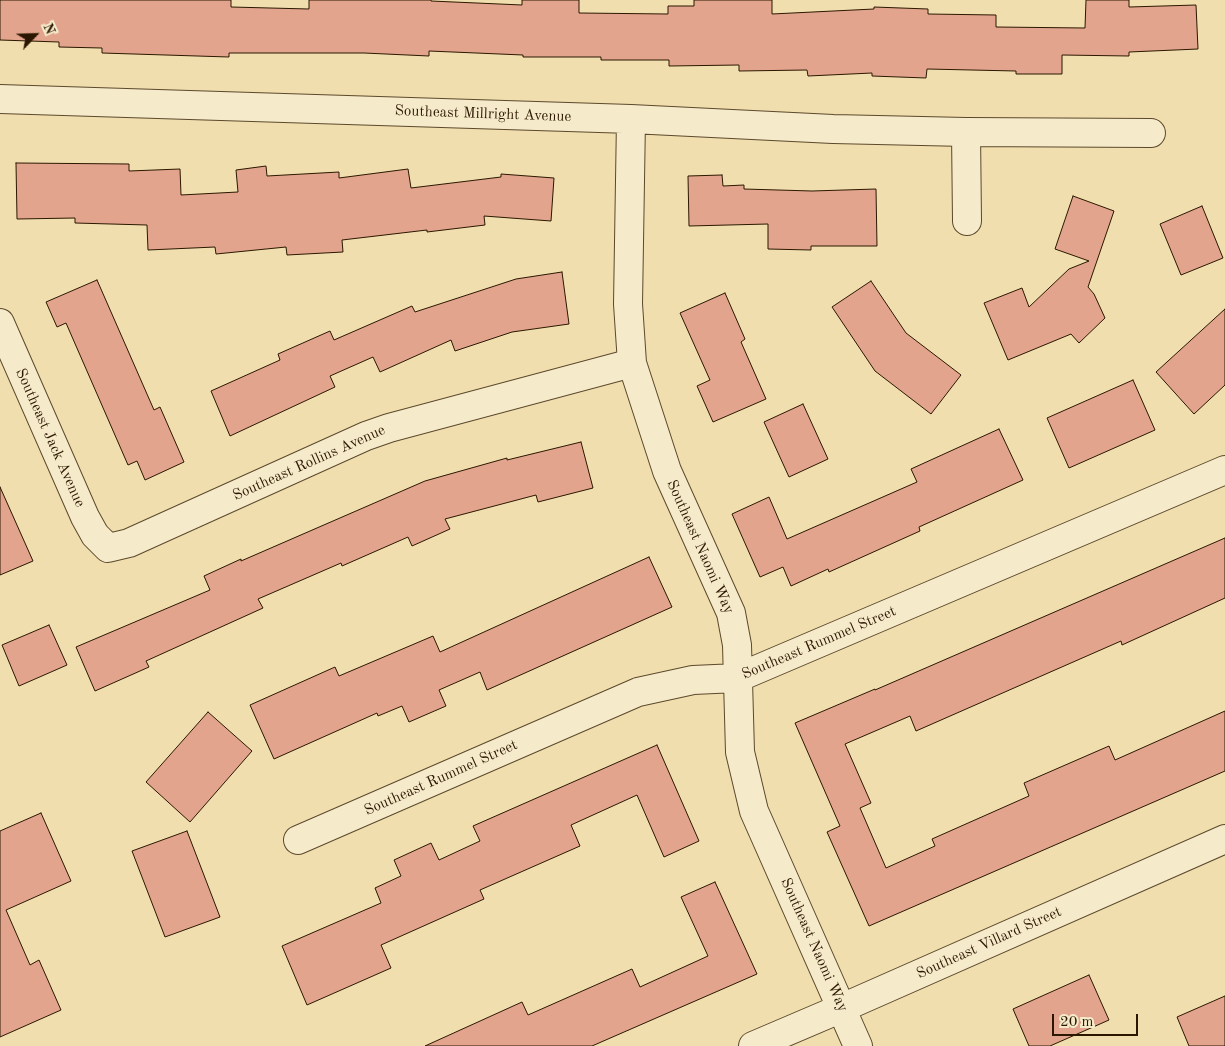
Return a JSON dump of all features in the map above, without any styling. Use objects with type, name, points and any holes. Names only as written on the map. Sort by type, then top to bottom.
[{"type":"street","name":"Southeast Millright Avenue","points":[[0,99],[631,119],[833,129],[1151,133]]},
{"type":"street","name":"Southeast Naomi Way","points":[[631,119],[628,304],[632,363],[667,471],[731,613],[737,645],[740,752],[754,811],[858,1046]]},
{"type":"street","points":[[966,132],[967,221]]},
{"type":"street","name":"Southeast Jack Avenue","points":[[0,323],[8,364],[85,517],[95,535],[108,548]]},
{"type":"street","name":"Southeast Rollins Avenue","points":[[108,548],[129,543],[366,436],[389,428],[632,363]]},
{"type":"street","name":"Southeast Rummel Street","points":[[298,840],[638,692],[693,680],[737,678],[1225,470]]},
{"type":"street","name":"Southeast Villard Street","points":[[753,1046],[1225,839]]},
{"type":"building","points":[[0,0],[231,0],[231,7],[309,9],[309,0],[431,0],[522,5],[522,0],[579,0],[579,13],[668,14],[668,6],[694,6],[694,0],[772,0],[772,14],[874,9],[874,7],[928,9],[928,14],[996,15],[996,27],[1085,28],[1086,0],[1129,0],[1129,7],[1196,5],[1198,49],[1129,52],[1129,56],[1062,55],[1062,74],[1016,74],[1016,71],[927,69],[926,78],[872,76],[872,73],[808,76],[807,70],[739,71],[739,65],[669,66],[669,60],[601,60],[601,57],[523,57],[523,55],[429,51],[429,56],[364,53],[229,53],[229,57],[102,53],[102,48],[59,47],[59,42],[0,40]]},
{"type":"building","points":[[16,163],[129,164],[129,171],[180,169],[181,195],[238,192],[236,170],[266,166],[267,176],[339,172],[339,178],[408,169],[411,188],[501,177],[501,174],[554,178],[551,221],[484,216],[485,225],[342,240],[343,252],[287,255],[286,247],[216,254],[215,247],[148,250],[147,225],[75,223],[75,218],[17,219]]},
{"type":"building","points":[[722,175],[723,186],[744,185],[744,189],[812,191],[876,189],[877,246],[811,246],[811,250],[768,249],[768,224],[689,226],[688,176]]},
{"type":"building","points":[[1073,196],[1114,211],[1088,287],[1094,294],[1105,318],[1079,343],[1071,334],[1008,360],[984,303],[1022,288],[1029,307],[1069,269],[1089,261],[1055,249]]},
{"type":"building","points":[[1202,206],[1223,258],[1181,275],[1160,224]]},
{"type":"building","points":[[562,272],[569,324],[512,332],[455,351],[451,340],[380,372],[373,357],[330,376],[335,387],[230,436],[211,391],[280,360],[278,354],[330,331],[334,340],[412,306],[415,312],[516,279]]},
{"type":"building","points":[[97,280],[154,410],[160,407],[184,462],[145,480],[137,461],[128,465],[66,323],[57,327],[46,302]]},
{"type":"building","points":[[871,281],[906,333],[961,375],[931,414],[875,371],[832,307]]},
{"type":"building","points":[[725,293],[745,339],[741,342],[766,399],[713,422],[697,386],[710,380],[680,313]]},
{"type":"building","points":[[1225,309],[1225,385],[1194,414],[1156,372]]},
{"type":"building","points":[[1133,380],[1155,430],[1069,468],[1047,418]]},
{"type":"building","points":[[803,404],[828,459],[789,477],[764,422]]},
{"type":"building","points":[[999,429],[1023,480],[919,527],[920,531],[829,572],[828,569],[791,586],[783,567],[760,577],[732,514],[769,497],[787,539],[917,482],[911,469]]},
{"type":"building","points":[[581,442],[593,488],[538,502],[536,495],[445,519],[450,529],[412,546],[408,537],[342,566],[341,563],[258,599],[263,608],[146,661],[149,667],[95,691],[76,647],[210,590],[204,576],[425,481],[507,458],[507,460]]},
{"type":"building","points":[[0,487],[33,561],[0,575]]},
{"type":"building","points":[[1225,538],[1225,598],[1122,645],[1121,641],[916,731],[910,716],[845,744],[871,803],[860,808],[886,868],[935,846],[932,839],[1029,796],[1024,783],[1109,746],[1115,760],[1225,711],[1225,771],[869,926],[827,832],[840,826],[795,723]]},
{"type":"building","points":[[649,557],[672,607],[487,690],[480,672],[439,690],[446,706],[409,722],[402,706],[378,716],[377,713],[274,759],[250,705],[335,667],[339,676],[433,636],[440,652]]},
{"type":"building","points":[[49,625],[67,665],[19,686],[2,645]]},
{"type":"building","points":[[208,712],[252,751],[190,822],[146,782]]},
{"type":"building","points":[[657,745],[699,841],[664,857],[637,795],[571,825],[580,846],[480,890],[484,899],[381,945],[391,968],[307,1005],[282,946],[381,903],[375,888],[401,876],[394,860],[431,843],[439,860],[480,841],[473,826]]},
{"type":"building","points":[[41,813],[71,881],[6,910],[30,965],[39,960],[61,1010],[0,1037],[0,831]]},
{"type":"building","points":[[187,831],[220,917],[165,937],[132,851]]},
{"type":"building","points":[[715,882],[757,974],[592,1046],[425,1046],[522,1002],[528,1015],[632,969],[640,987],[708,956],[681,897]]},
{"type":"building","points":[[1089,975],[1109,1020],[1050,1046],[1029,1046],[1013,1009]]},
{"type":"building","points":[[1225,996],[1225,1046],[1189,1046],[1177,1017]]}]
